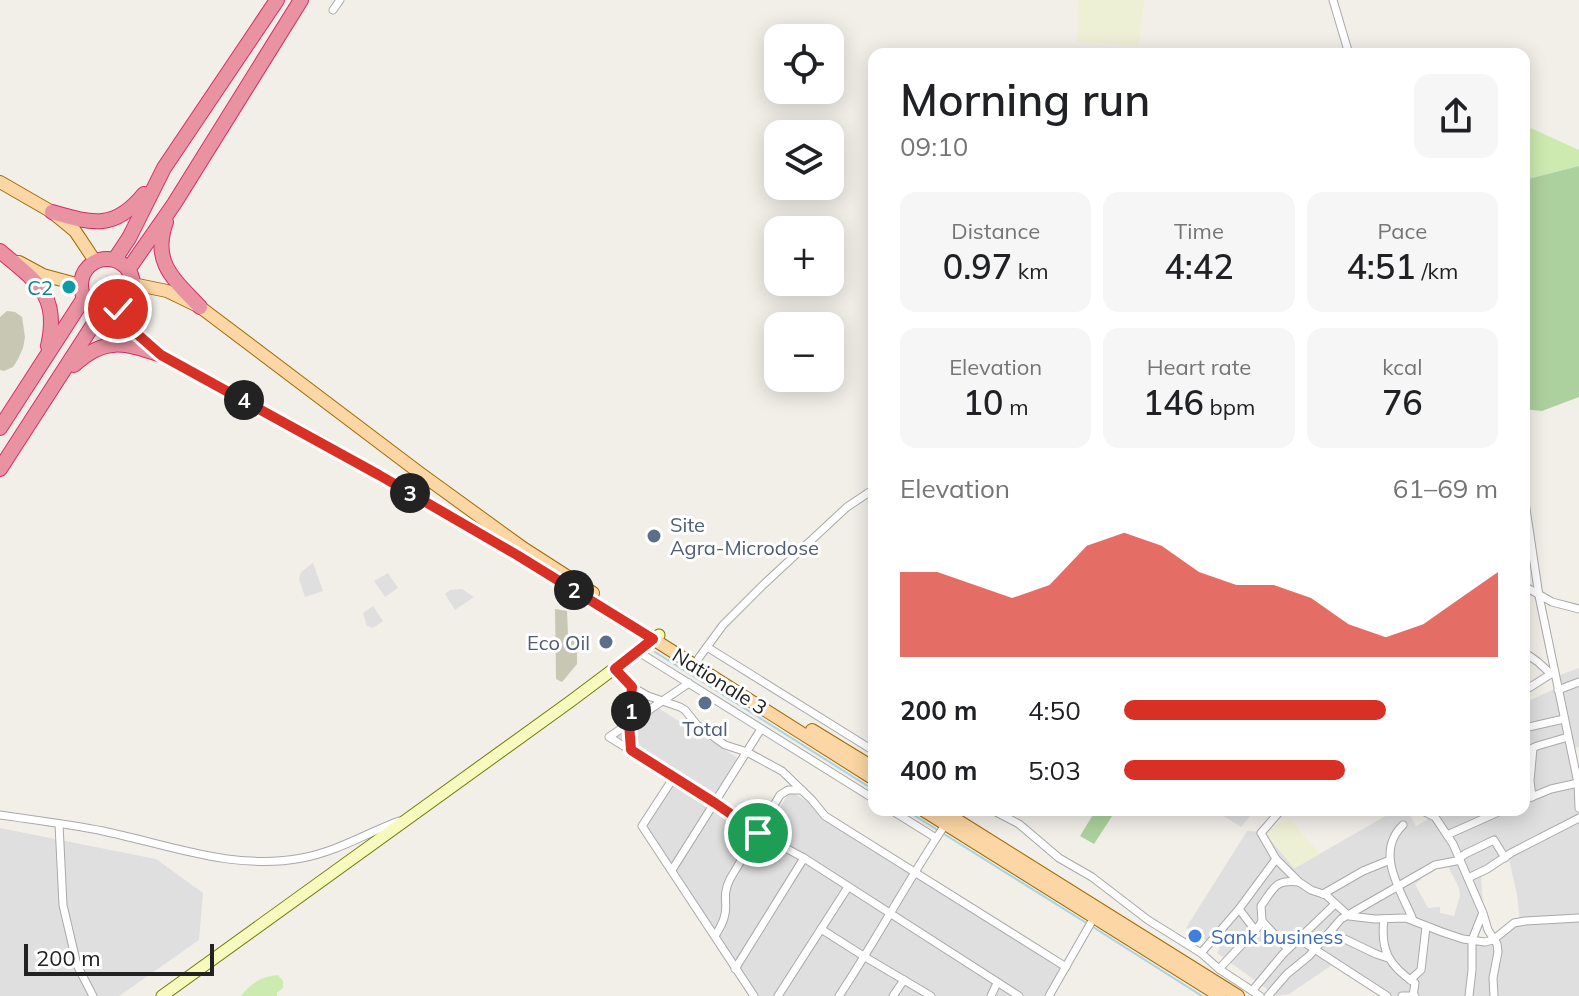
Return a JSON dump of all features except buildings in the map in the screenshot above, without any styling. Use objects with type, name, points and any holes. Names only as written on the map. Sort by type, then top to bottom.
[{"type":"highway","points":[[52,212],[97,222],[119,217],[134,206],[164,168],[277,0]]},
{"type":"highway","points":[[82,292],[95,309],[102,311],[118,309],[129,299],[131,277],[301,0]]},
{"type":"highway","points":[[115,259],[164,168]]},
{"type":"highway","points":[[174,204],[164,230],[164,261],[168,273],[200,307]]},
{"type":"highway","points":[[0,251],[46,295],[51,311],[51,330],[39,365]]},
{"type":"highway","points":[[0,428],[82,292],[84,270],[95,261],[115,259],[131,277]]},
{"type":"highway","points":[[0,469],[102,311]]},
{"type":"highway","points":[[60,379],[84,356],[111,344],[127,344],[161,355]]},
{"type":"main road","points":[[0,182],[52,212],[75,231],[95,261]]},
{"type":"main road","points":[[0,251],[82,292]]},
{"type":"main road","name":"Nationale 3","points":[[131,277],[200,307],[514,541],[868,775]]},
{"type":"main road","name":"Nationale 3","points":[[118,309],[136,333],[161,355],[379,475],[698,659],[868,764]]},
{"type":"main road","points":[[162,996],[656,637]]},
{"type":"main road","points":[[946,817],[1220,996]]},
{"type":"main road","points":[[1097,913],[1238,996]]},
{"type":"street","points":[[333,10],[340,0]]},
{"type":"street","points":[[1333,0],[1347,48]]},
{"type":"street","points":[[698,659],[723,625],[762,586],[847,507],[868,493]]},
{"type":"street","points":[[1530,535],[1552,673],[1568,737],[1576,752],[1579,808]]},
{"type":"street","points":[[1530,590],[1552,602],[1579,609]]},
{"type":"street","points":[[707,647],[868,747]]},
{"type":"street","points":[[637,651],[868,795]]},
{"type":"street","points":[[1530,656],[1552,673]]},
{"type":"street","points":[[615,669],[640,693],[685,710],[697,725],[725,745],[747,752],[782,771],[825,816],[1066,967]]},
{"type":"street","points":[[1530,687],[1552,673]]},
{"type":"street","points":[[1558,690],[1579,682]]},
{"type":"street","points":[[689,683],[609,737],[1019,996]]},
{"type":"street","points":[[631,750],[629,723],[632,687]]},
{"type":"street","points":[[1530,727],[1564,719]]},
{"type":"street","points":[[672,870],[761,729]]},
{"type":"street","points":[[1530,751],[1568,737]]},
{"type":"street","points":[[674,777],[642,826],[754,996]]},
{"type":"street","points":[[1530,797],[1578,783]]},
{"type":"street","points":[[715,936],[725,915],[725,890],[780,795],[788,790],[802,790]]},
{"type":"street","points":[[0,815],[102,831],[231,860],[259,862],[307,858],[412,816]]},
{"type":"street","points":[[901,816],[936,838]]},
{"type":"street","points":[[1004,816],[1019,824],[1059,858],[1092,877],[1148,920],[1201,953],[1260,996]]},
{"type":"street","points":[[1276,816],[1261,833],[1276,859],[1299,882],[1323,894],[1349,916],[1406,918],[1426,927],[1485,942],[1493,940],[1514,923],[1579,918]]},
{"type":"street","points":[[1433,816],[1460,858],[1498,948],[1493,978],[1494,996]]},
{"type":"street","points":[[1447,835],[1490,816]]},
{"type":"street","points":[[839,996],[891,915],[946,817]]},
{"type":"street","points":[[1468,878],[1579,818]]},
{"type":"street","points":[[59,824],[63,905],[77,965],[93,996]]},
{"type":"street","points":[[1403,825],[1391,844],[1390,860],[1392,873],[1413,920]]},
{"type":"street","points":[[1453,844],[1457,831]]},
{"type":"street","points":[[1268,996],[1341,919],[1397,886],[1435,865],[1451,863],[1494,840],[1505,858]]},
{"type":"street","points":[[735,969],[804,858]]},
{"type":"street","points":[[1201,953],[1276,859]]},
{"type":"street","points":[[1323,894],[1363,871],[1390,860]]},
{"type":"street","points":[[1288,949],[1262,921],[1261,906],[1282,881],[1299,882]]},
{"type":"street","points":[[778,996],[848,887]]},
{"type":"street","points":[[1256,887],[1267,898]]},
{"type":"street","points":[[1252,991],[1288,949],[1335,904]]},
{"type":"street","points":[[1239,909],[1255,930]]},
{"type":"street","points":[[1049,996],[1097,913]]},
{"type":"street","points":[[1469,996],[1472,940],[1483,913]]},
{"type":"street","points":[[1384,919],[1382,930],[1388,958],[1398,972],[1415,984],[1414,996],[1402,996]]},
{"type":"street","points":[[1219,969],[1262,921]]},
{"type":"street","points":[[1410,980],[1421,970],[1426,927]]},
{"type":"street","points":[[821,929],[931,996]]},
{"type":"street","points":[[1330,932],[1388,958]]},
{"type":"street","points":[[1299,939],[1387,996]]},
{"type":"street","points":[[893,996],[904,980]]},
{"type":"street","points":[[991,996],[997,983]]},
{"type":"shaded area","points":[[1078,0],[1144,0],[1139,45],[1077,42]]},
{"type":"shaded area","points":[[7,311],[22,317],[25,337],[18,359],[13,367],[4,371],[0,370],[0,317]]},
{"type":"shaded area","points":[[313,563],[323,591],[305,597],[299,579],[301,572]]},
{"type":"shaded area","points":[[388,573],[398,588],[385,597],[374,581]]},
{"type":"shaded area","points":[[462,589],[474,597],[455,610],[445,594],[450,590]]},
{"type":"shaded area","points":[[373,606],[383,621],[373,628],[367,626],[363,613]]},
{"type":"shaded area","points":[[555,609],[567,611],[568,635],[577,638],[577,664],[562,682],[556,679]]},
{"type":"shaded area","points":[[1579,668],[1579,747],[1574,748],[1579,777],[1579,996],[1386,996],[1335,963],[1289,994],[1277,996],[1217,953],[1220,948],[1186,928],[1247,831],[1264,832],[1295,868],[1386,816],[1410,816],[1416,826],[1434,816],[1530,816],[1530,700],[1559,687],[1557,676]],"holes":[[[1509,859],[1520,922],[1488,941],[1474,938],[1482,923],[1481,877]],[[1447,864],[1459,888],[1454,916],[1440,913],[1440,907],[1428,908],[1415,884],[1421,880],[1418,875]]]},
{"type":"shaded area","points":[[655,706],[741,760],[715,802],[764,834],[790,791],[1068,966],[1051,996],[755,996],[642,826],[674,777],[609,737]]},
{"type":"shaded area","points":[[1224,816],[1250,816],[1241,827]]},
{"type":"shaded area","points":[[1289,818],[1320,854],[1294,868],[1264,832]]},
{"type":"shaded area","points":[[0,828],[156,859],[203,893],[199,940],[119,996],[0,996]]},
{"type":"green space","points":[[1530,128],[1579,150],[1579,166],[1530,178]]},
{"type":"green space","points":[[1579,166],[1579,397],[1542,411],[1530,410],[1530,178]]},
{"type":"green space","points":[[1092,816],[1112,816],[1094,844],[1080,836]]},
{"type":"green space","points":[[278,975],[283,981],[283,988],[277,996],[241,996],[257,981]]},
{"type":"waterway","points":[[655,652],[868,786]]},
{"type":"waterway","points":[[915,816],[939,831]]},
{"type":"waterway","points":[[944,834],[1088,924]]},
{"type":"waterway","points":[[1093,927],[1202,996]]},
{"type":"place","name":"C2","points":[[69,287]]},
{"type":"place","name":"Site Agra-Microdose","points":[[654,536]]},
{"type":"place","name":"Eco Oil","points":[[606,642]]},
{"type":"place","name":"Total","points":[[705,703]]},
{"type":"place","name":"Sank business","points":[[1195,936]]},
{"type":"route","points":[[118,309],[136,333],[161,355],[379,475],[653,639],[615,669],[632,687],[629,723],[631,750],[758,833]]}]
